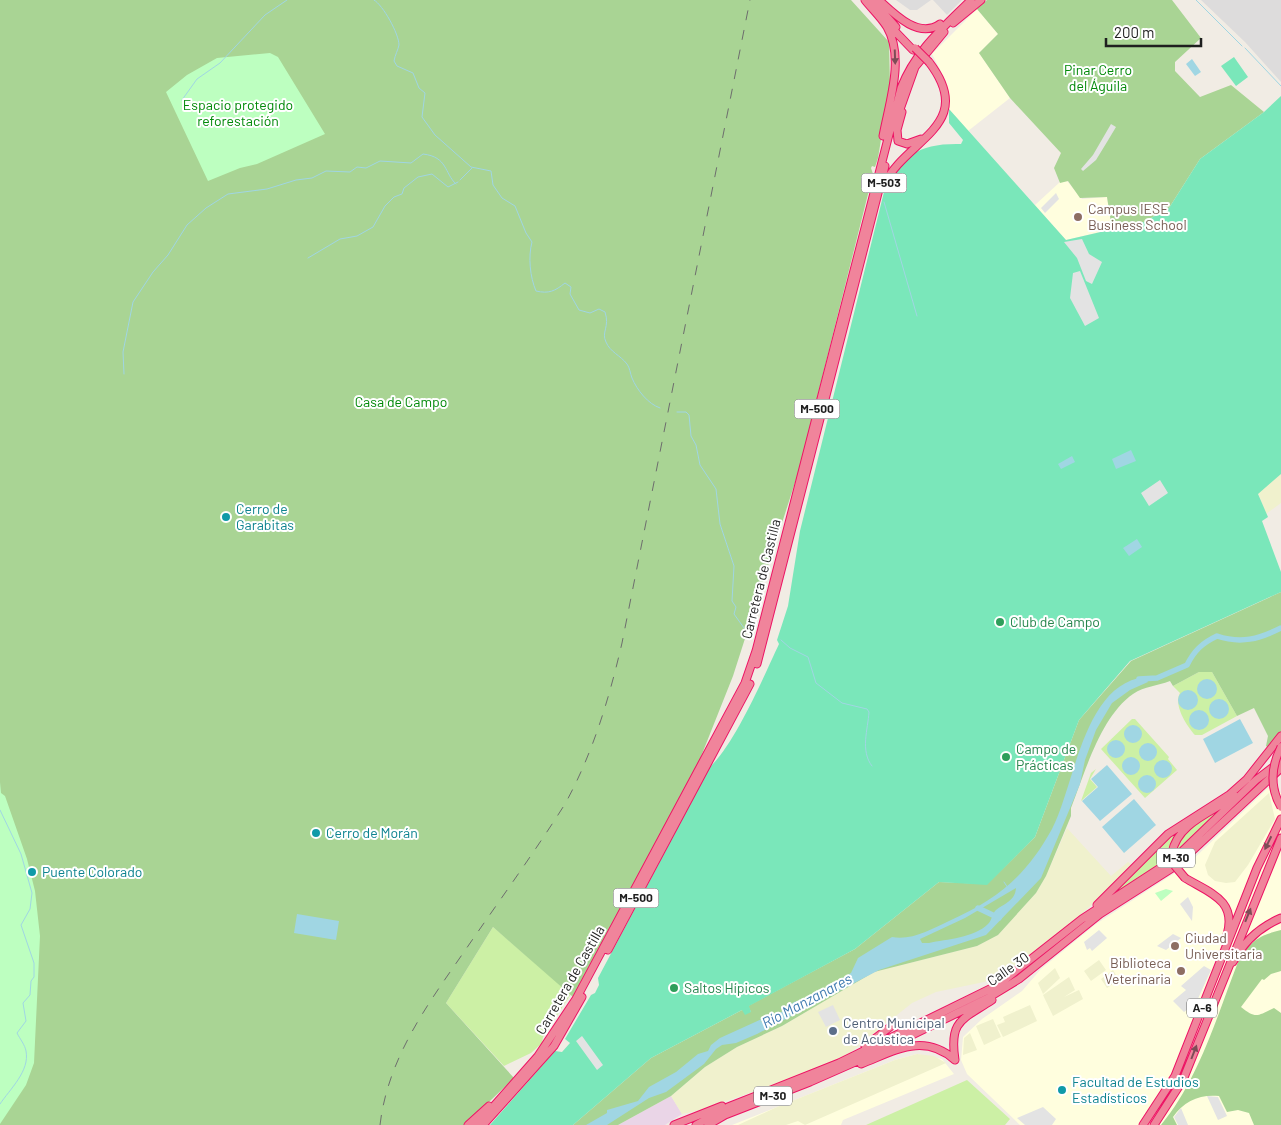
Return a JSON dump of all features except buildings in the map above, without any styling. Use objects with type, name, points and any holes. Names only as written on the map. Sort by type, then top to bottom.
[{"type":"highway","name":"M-503","points":[[866,0],[914,49]]},
{"type":"highway","name":"M-500","points":[[866,0],[887,26],[896,52],[894,76],[872,197]]},
{"type":"highway","name":"M-503","points":[[869,231],[890,172],[898,162],[932,134],[942,116],[944,93],[938,75],[872,0]]},
{"type":"highway","points":[[879,0],[906,22],[926,30],[936,27],[970,0]]},
{"type":"highway","name":"Carretera de Castilla","points":[[766,622],[901,88],[911,65],[927,42],[970,0]]},
{"type":"highway","name":"Carretera de Castilla","points":[[483,1125],[542,1060],[561,1035],[738,709],[766,622],[906,88],[921,58],[977,0]]},
{"type":"highway","name":"M-500","points":[[953,23],[981,0]]},
{"type":"highway","name":"M-500","points":[[906,88],[896,137],[902,144],[918,141],[929,132],[937,121],[941,109],[939,85],[927,64]]},
{"type":"highway","name":"Carretera de Castilla","points":[[477,1125],[526,1071],[548,1042],[576,999],[734,706],[758,651]]},
{"type":"highway","points":[[1082,919],[1164,838],[1229,795],[1247,779],[1281,736]]},
{"type":"highway","points":[[1281,747],[1275,760],[1272,777],[1275,794],[1281,806]]},
{"type":"highway","points":[[1281,756],[1277,778],[1281,797]]},
{"type":"highway","name":"M-30","points":[[1037,956],[1082,919],[1174,859],[1256,780],[1281,761]]},
{"type":"highway","name":"Calle 30","points":[[708,1125],[725,1115],[839,1070],[988,998],[1020,979],[1100,914],[1177,865],[1281,768]]},
{"type":"highway","points":[[1190,854],[1196,852],[1281,773]]},
{"type":"highway","points":[[1217,970],[1230,923],[1225,906],[1218,898],[1185,878],[1175,866],[1172,853],[1176,840],[1184,829],[1256,780]]},
{"type":"highway","name":"A-6","points":[[1143,1125],[1170,1085],[1257,868],[1281,819]]},
{"type":"highway","name":"A-6","points":[[1154,1125],[1183,1080],[1266,871],[1281,838]]},
{"type":"highway","points":[[1211,1010],[1241,948],[1260,929],[1281,918]]},
{"type":"highway","points":[[1010,972],[1037,956]]},
{"type":"highway","name":"Calle 30","points":[[696,1125],[737,1103],[810,1076],[982,994],[1037,956]]},
{"type":"highway","points":[[839,1070],[919,1045],[938,1048],[955,1060],[952,1035],[957,1024],[1013,988],[1020,979]]},
{"type":"highway","points":[[851,1057],[894,1024]]},
{"type":"highway","points":[[1174,1068],[1180,1054],[1187,1046]]},
{"type":"highway","points":[[468,1125],[526,1071]]},
{"type":"highway","points":[[674,1125],[692,1116],[737,1103]]},
{"type":"shaded area","points":[[896,0],[931,0],[917,10],[910,10]]},
{"type":"shaded area","points":[[933,0],[962,0],[947,15]]},
{"type":"shaded area","points":[[1201,0],[1281,0],[1281,82],[1245,42]]},
{"type":"shaded area","points":[[977,9],[998,34],[979,53],[1010,98],[968,131],[949,109],[946,81],[932,54]]},
{"type":"shaded area","points":[[1111,124],[1116,127],[1096,160],[1083,171],[1081,169],[1093,155]]},
{"type":"shaded area","name":"Campus IESE Business School","points":[[1067,181],[1082,199],[1107,197],[1112,229],[1066,240],[1035,205],[1060,182]]},
{"type":"shaded area","points":[[1056,193],[1059,199],[1045,213],[1041,208]]},
{"type":"shaded area","points":[[1082,239],[1089,254],[1102,262],[1092,284],[1086,281],[1077,258],[1064,242]]},
{"type":"shaded area","points":[[1080,271],[1099,318],[1085,326],[1070,298],[1073,273]]},
{"type":"shaded area","points":[[1281,474],[1281,503],[1266,514],[1258,493]]},
{"type":"shaded area","points":[[1160,480],[1168,493],[1149,506],[1141,493]]},
{"type":"shaded area","name":"Ciudad Universitaria","points":[[1268,788],[1281,793],[1281,1125],[1020,1125],[967,1074],[961,1060],[963,1037],[982,1019],[1022,991],[1041,969],[1096,924],[1187,865]]},
{"type":"shaded area","points":[[1269,793],[1275,819],[1248,865],[1235,882],[1215,881],[1208,875],[1205,865],[1215,842]]},
{"type":"shaded area","points":[[1067,828],[1111,876],[1128,862],[1133,866],[1074,921],[1007,972],[984,982],[936,992],[912,1003],[847,1055],[807,1074],[682,1114],[671,1096],[705,1067],[737,1047],[782,1026],[874,972],[977,946],[998,935],[1036,893],[1046,876]]},
{"type":"shaded area","points":[[1188,897],[1193,907],[1192,921],[1180,904]]},
{"type":"shaded area","points":[[1099,930],[1107,938],[1092,951],[1090,948],[1087,950],[1084,942]]},
{"type":"shaded area","points":[[1173,934],[1181,938],[1166,950],[1157,946]]},
{"type":"shaded area","points":[[1099,960],[1106,970],[1091,981],[1084,971]]},
{"type":"shaded area","points":[[1204,966],[1211,970],[1196,1003],[1184,1012],[1173,1001],[1186,990],[1181,986]]},
{"type":"shaded area","points":[[1055,968],[1060,978],[1043,994],[1038,983]]},
{"type":"shaded area","points":[[1113,970],[1119,980],[1107,988],[1101,979]]},
{"type":"shaded area","points":[[1069,977],[1075,990],[1064,997],[1079,990],[1083,999],[1053,1016],[1043,995]]},
{"type":"shaded area","points":[[833,1005],[840,1020],[826,1027],[818,1012]]},
{"type":"shaded area","points":[[1030,1005],[1037,1021],[1003,1037],[997,1025],[1005,1022],[1003,1017]]},
{"type":"shaded area","points":[[993,1019],[1001,1037],[984,1045],[976,1026]]},
{"type":"shaded area","points":[[970,1033],[977,1050],[963,1055],[964,1038]]},
{"type":"shaded area","points":[[582,1036],[603,1065],[597,1070],[576,1041]]},
{"type":"shaded area","points":[[917,1054],[942,1059],[954,1074],[843,1120],[841,1125],[732,1125],[895,1060]]},
{"type":"shaded area","points":[[917,1054],[934,1056],[946,1063],[805,1125],[798,1121],[786,1125],[738,1125],[777,1107],[895,1060]]},
{"type":"shaded area","points":[[671,1096],[682,1114],[665,1125],[618,1125]]},
{"type":"shaded area","points":[[1207,1096],[1218,1097],[1227,1116],[1218,1120]]},
{"type":"shaded area","points":[[1043,1107],[1056,1119],[1052,1125],[1025,1125],[1017,1118]]},
{"type":"shaded area","points":[[1181,1108],[1188,1125],[1178,1125],[1174,1117]]},
{"type":"green space","name":"Casa de Campo","points":[[0,0],[851,0],[889,42],[890,85],[878,158],[875,167],[872,166],[871,168],[873,174],[799,470],[733,676],[700,759],[573,997],[493,927],[446,1003],[514,1078],[465,1125],[0,1125]]},
{"type":"green space","name":"Pinar Cerro del Águila","points":[[987,0],[1172,0],[1201,38],[1175,62],[1175,71],[1200,97],[1231,85],[1264,112],[1200,159],[1169,208],[1144,222],[1112,229],[1107,197],[1080,198],[1068,181],[1060,183],[1054,168],[1061,153],[1010,98],[979,53],[998,34],[977,9]]},
{"type":"green space","name":"Espacio protegido reforestación","points":[[270,53],[278,57],[325,134],[257,164],[240,168],[208,181],[166,92],[187,75],[217,58]]},
{"type":"green space","points":[[1234,57],[1248,77],[1236,86],[1221,66]]},
{"type":"green space","name":"Club de Campo","points":[[1281,96],[1281,474],[1258,494],[1268,517],[1262,521],[1281,572],[1281,592],[1130,661],[1079,720],[1035,837],[987,885],[939,882],[855,949],[749,1006],[751,1012],[745,1015],[742,1010],[651,1058],[573,1125],[490,1125],[555,1051],[562,1052],[570,1043],[565,1039],[591,995],[595,993],[599,985],[598,978],[710,767],[720,756],[739,726],[779,644],[777,640],[788,606],[800,531],[884,192],[898,169],[905,160],[923,149],[946,144],[961,144],[963,140],[949,123],[949,109],[1066,240],[1144,222],[1169,208],[1200,159],[1264,112]]},
{"type":"green space","points":[[1281,592],[1281,735],[1270,749],[1266,746],[1268,736],[1254,708],[1237,716],[1212,672],[1199,672],[1173,686],[1170,681],[1138,691],[1122,704],[1112,716],[1095,746],[1071,808],[1071,816],[1046,876],[1036,893],[998,935],[977,946],[874,972],[782,1026],[737,1047],[705,1067],[671,1096],[618,1125],[573,1125],[651,1058],[742,1010],[751,1012],[748,1006],[855,949],[939,882],[987,884],[1035,837],[1079,720],[1131,661]]},
{"type":"green space","points":[[1199,672],[1212,672],[1237,716],[1202,735],[1195,735],[1182,715],[1178,703],[1180,693],[1173,686]]},
{"type":"green space","points":[[1132,719],[1135,719],[1169,757],[1168,759],[1177,770],[1145,798],[1101,749]]},
{"type":"green space","points":[[1096,769],[1090,779],[1097,787],[1081,801],[1091,773]]},
{"type":"green space","points":[[0,782],[1,793],[5,796],[27,859],[35,891],[40,936],[34,1063],[26,1085],[0,1124]]},
{"type":"green space","points":[[1221,810],[1177,852],[1152,871],[1117,891],[1162,842],[1188,824]]},
{"type":"green space","points":[[1166,889],[1173,891],[1161,901],[1155,893]]},
{"type":"green space","points":[[493,927],[571,994],[543,1037],[542,1043],[531,1053],[504,1066],[446,1003]]},
{"type":"green space","points":[[1281,930],[1281,971],[1271,974],[1264,980],[1262,979],[1241,1007],[1254,1015],[1274,1008],[1281,1013],[1281,1125],[1254,1125],[1249,1113],[1238,1110],[1227,1112],[1219,1096],[1205,1096],[1187,1103],[1177,1111],[1173,1117],[1177,1125],[1161,1125],[1186,1088],[1197,1067],[1242,955],[1255,940]]},
{"type":"green space","points":[[967,1080],[1010,1119],[1005,1125],[866,1125]]},
{"type":"water","points":[[1192,59],[1201,72],[1195,76],[1186,64]]},
{"type":"water","points":[[1131,450],[1136,461],[1116,469],[1112,459]]},
{"type":"water","points":[[1072,456],[1075,462],[1061,469],[1058,464]]},
{"type":"water","points":[[1137,539],[1142,547],[1129,556],[1123,548]]},
{"type":"water","points":[[1145,677],[1148,682],[1130,690],[1112,703],[1096,730],[1085,760],[1080,784],[1041,878],[986,935],[879,970],[757,1034],[736,1043],[722,1045],[716,1049],[704,1064],[666,1092],[649,1098],[607,1125],[586,1125],[607,1113],[607,1110],[638,1101],[649,1087],[676,1072],[698,1054],[708,1051],[711,1045],[720,1038],[777,1012],[760,1022],[770,1021],[794,1002],[808,998],[851,973],[858,958],[892,937],[914,936],[929,931],[966,913],[996,895],[1021,873],[1042,846],[1060,810],[1075,763],[1094,717],[1108,698],[1124,684]],"holes":[[[1016,888],[1009,901],[996,910],[982,929],[960,937],[922,943],[920,939],[965,918]]]},
{"type":"water","points":[[1207,679],[1214,682],[1217,689],[1214,696],[1207,699],[1200,696],[1197,689],[1200,682]]},
{"type":"water","points":[[1188,690],[1195,693],[1198,700],[1195,707],[1188,710],[1181,707],[1178,700],[1181,693]]},
{"type":"water","points":[[1219,699],[1226,702],[1229,709],[1226,716],[1219,719],[1212,716],[1209,709],[1212,702]]},
{"type":"water","points":[[1199,710],[1206,713],[1209,720],[1206,727],[1199,730],[1192,727],[1189,720],[1192,713]]},
{"type":"water","points":[[1240,719],[1253,743],[1215,763],[1203,739]]},
{"type":"water","points":[[1133,725],[1139,728],[1142,734],[1139,740],[1133,743],[1127,740],[1124,734],[1127,728]]},
{"type":"water","points":[[1116,740],[1122,743],[1125,749],[1122,755],[1116,758],[1110,755],[1107,749],[1110,743]]},
{"type":"water","points":[[1148,743],[1154,746],[1157,752],[1154,758],[1148,761],[1142,758],[1139,752],[1142,746]]},
{"type":"water","points":[[1131,757],[1137,760],[1140,766],[1137,772],[1131,775],[1125,772],[1122,766],[1125,760]]},
{"type":"water","points":[[1163,760],[1169,763],[1172,769],[1169,775],[1163,778],[1157,775],[1154,769],[1157,763]]},
{"type":"water","points":[[1107,765],[1132,794],[1100,821],[1082,801],[1098,787],[1091,779]]},
{"type":"water","points":[[1147,775],[1153,778],[1156,784],[1153,790],[1147,793],[1141,790],[1138,784],[1141,778]]},
{"type":"water","points":[[1134,799],[1156,825],[1124,853],[1102,827]]},
{"type":"water","points":[[297,914],[339,921],[336,940],[294,933]]},
{"type":"waterway","points":[[182,100],[197,79],[220,63],[265,15],[287,0]]},
{"type":"waterway","points":[[374,0],[386,14],[398,40],[399,45],[394,61],[397,66],[413,73],[419,88],[425,93],[422,117],[435,135],[471,167],[491,171],[493,185],[502,198],[515,206],[526,233],[532,242],[530,267],[536,291],[552,291],[565,283],[571,287],[570,294],[579,310],[590,313],[599,309],[605,312],[607,322],[604,335],[608,345],[627,364],[634,383],[643,396],[660,408]]},
{"type":"waterway","points":[[1196,0],[1242,46]]},
{"type":"waterway","points":[[1245,48],[1281,86]]},
{"type":"waterway","points":[[124,374],[123,352],[133,302],[153,272],[168,255],[187,225],[206,208],[228,194],[267,189],[296,180],[312,178],[326,171],[350,172],[357,167],[366,168],[380,161],[411,163],[423,154],[437,158],[456,184]]},
{"type":"waterway","points":[[460,180],[472,168]]},
{"type":"waterway","points":[[308,258],[340,239],[357,236],[373,227],[385,206],[394,197],[402,194],[404,188],[418,177],[432,174],[448,187],[458,182]]},
{"type":"waterway","points":[[884,202],[917,316]]},
{"type":"waterway","points":[[677,412],[686,412],[689,415],[691,436],[696,445],[700,465],[716,489],[720,524],[734,566],[732,601],[736,607],[734,614],[744,628]]},
{"type":"waterway","name":"Río Manzanares","points":[[1139,679],[1157,678],[1187,665],[1199,648],[1217,636],[1242,640],[1265,635],[1281,628]]},
{"type":"waterway","points":[[781,640],[790,648],[808,657],[816,683],[842,703],[867,709],[869,712],[866,754],[872,766]]},
{"type":"waterway","points":[[0,810],[21,854],[32,893],[30,909],[21,925],[34,963],[34,977],[31,981],[30,995],[23,1003],[26,1021],[17,1033],[24,1044],[25,1066],[0,1104]]},
{"type":"waterway","points":[[1004,882],[1008,888]]},
{"type":"waterway","name":"Río Manzanares","points":[[978,908],[999,918]]},
{"type":"railway","points":[[380,1125],[384,1100],[391,1077],[412,1032],[438,990],[565,804],[584,765],[599,725],[612,685],[622,643],[750,0]]},
{"type":"place","name":"Campus IESE Business School","points":[[1078,217]]},
{"type":"place","name":"Cerro de Garabitas","points":[[226,517]]},
{"type":"place","name":"Club de Campo","points":[[1000,622]]},
{"type":"place","name":"Campo de Prácticas","points":[[1006,757]]},
{"type":"place","name":"Cerro de Morán","points":[[316,833]]},
{"type":"place","name":"Puente Colorado","points":[[32,872]]},
{"type":"place","name":"Ciudad Universitaria","points":[[1175,946]]},
{"type":"place","name":"Biblioteca Veterinaria","points":[[1181,971]]},
{"type":"place","name":"Saltos Hípicos","points":[[674,988]]},
{"type":"place","name":"Centro Municipal de Acústica","points":[[833,1031]]},
{"type":"place","name":"Facultad de Estudios Estadísticos","points":[[1062,1090]]}]
